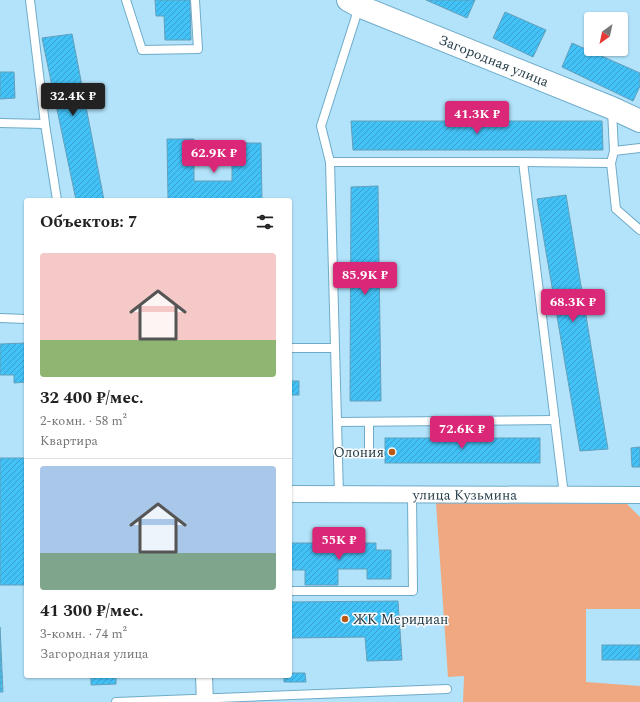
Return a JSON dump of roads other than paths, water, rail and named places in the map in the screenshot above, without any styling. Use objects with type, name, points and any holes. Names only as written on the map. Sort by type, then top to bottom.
[{"type":"street","name":"Загородная улица","points":[[353,3],[612,108],[640,121]]},
{"type":"street","name":"улица Кузьмина","points":[[292,494],[640,495]]},
{"type":"street","points":[[204,678],[205,701]]},
{"type":"lane","points":[[30,0],[57,198]]},
{"type":"lane","points":[[126,0],[142,50],[198,49],[195,0]]},
{"type":"lane","points":[[339,494],[330,162],[321,126],[353,3]]},
{"type":"lane","points":[[612,108],[614,150],[611,163],[616,209],[640,230]]},
{"type":"lane","points":[[0,123],[46,124]]},
{"type":"lane","points":[[614,150],[640,148]]},
{"type":"lane","points":[[330,162],[611,163]]},
{"type":"lane","points":[[523,162],[564,495]]},
{"type":"lane","points":[[0,318],[24,319]]},
{"type":"lane","points":[[292,348],[335,348]]},
{"type":"lane","points":[[337,422],[555,420]]},
{"type":"lane","points":[[369,422],[370,449]]},
{"type":"lane","points":[[292,591],[413,592],[412,495]]},
{"type":"lane","points":[[116,702],[205,701],[447,689]]},
{"type":"place","name":"Олония","points":[[392,452]]},
{"type":"place","name":"ЖК Меридиан","points":[[345,619]]}]
